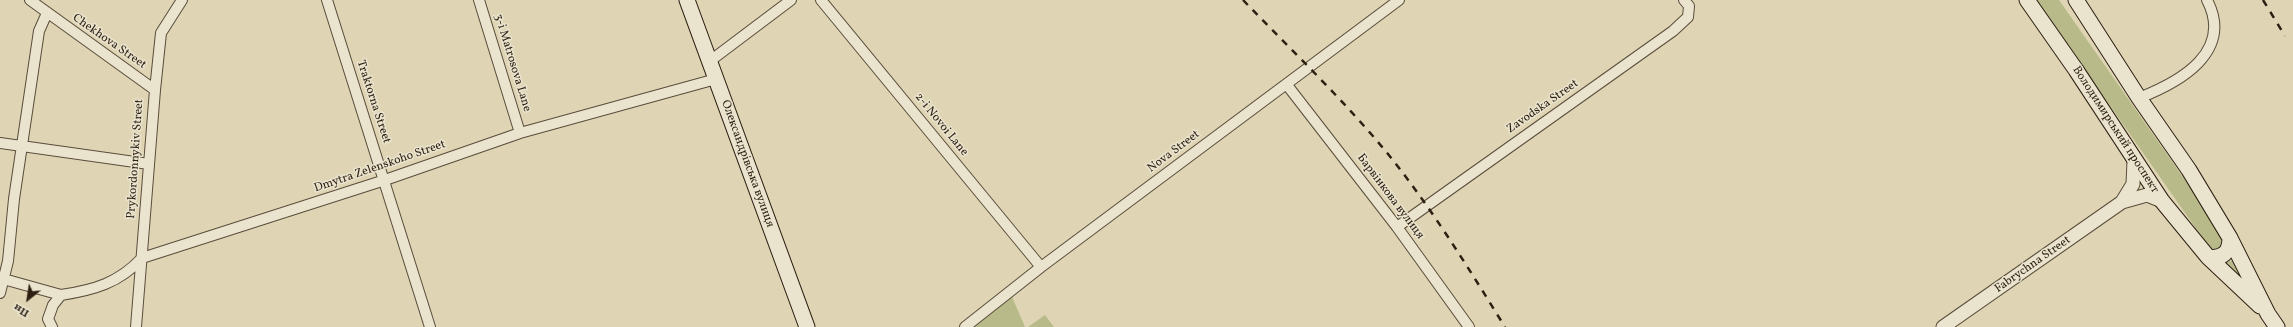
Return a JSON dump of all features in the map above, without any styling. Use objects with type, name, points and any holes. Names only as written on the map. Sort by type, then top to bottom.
[{"type":"main road","name":"Олександрівська вулиця","points":[[687,0],[807,327]]},
{"type":"main road","name":"Володимирський проспект","points":[[2027,0],[2076,70],[2134,161],[2162,201],[2208,257],[2268,314]]},
{"type":"main road","name":"Володимирський проспект","points":[[2076,0],[2139,98],[2189,170],[2230,238],[2268,314],[2277,327]]},
{"type":"main road","points":[[2208,257],[2223,256],[2227,252],[2230,238]]},
{"type":"street","name":"Chekhova Street","points":[[30,0],[154,90]]},
{"type":"street","name":"Prykordonnykiv Street","points":[[136,327],[154,90],[161,33],[182,0]]},
{"type":"street","name":"Traktorna Street","points":[[327,0],[385,180],[430,327]]},
{"type":"street","name":"3-i Matrosova Lane","points":[[479,0],[520,133]]},
{"type":"street","points":[[710,61],[791,0]]},
{"type":"street","name":"2-i Novoi Lane","points":[[821,0],[1041,267]]},
{"type":"street","name":"Nova Street","points":[[965,327],[1041,267],[1400,0]]},
{"type":"street","name":"Zavodska Street","points":[[1397,227],[1673,31],[1688,16],[1689,6],[1684,0]]},
{"type":"street","points":[[2139,98],[2174,83],[2206,55],[2211,47],[2214,35],[2213,12],[2207,0]]},
{"type":"street","points":[[0,293],[39,31],[47,13]]},
{"type":"street","name":"Dmytra Zelenskoho Street","points":[[2,278],[62,295],[91,291],[129,272],[142,258],[385,180],[520,133],[716,79]]},
{"type":"street","name":"Барвінкова вулиця","points":[[1287,85],[1397,227],[1469,327]]},
{"type":"street","points":[[0,143],[149,164]]},
{"type":"street","points":[[2122,202],[2133,184],[2134,161]]},
{"type":"street","points":[[2133,184],[2140,196]]},
{"type":"street","points":[[2122,202],[2147,194],[2162,201]]},
{"type":"street","name":"Fabrychna Street","points":[[1943,327],[2122,202]]},
{"type":"street","points":[[52,327],[48,319],[53,305],[62,295]]},
{"type":"green space","points":[[2036,0],[2059,0],[2227,240],[2217,252],[2211,250]]},
{"type":"green space","points":[[2236,255],[2251,290],[2222,263],[2231,261]]},
{"type":"green space","points":[[1010,292],[1025,327],[964,327]]},
{"type":"green space","points":[[1045,315],[1054,327],[1028,327]]},
{"type":"railway","points":[[1243,0],[1357,118],[1392,159],[1437,220],[1505,327]]},
{"type":"railway","points":[[2263,0],[2285,36]]}]
